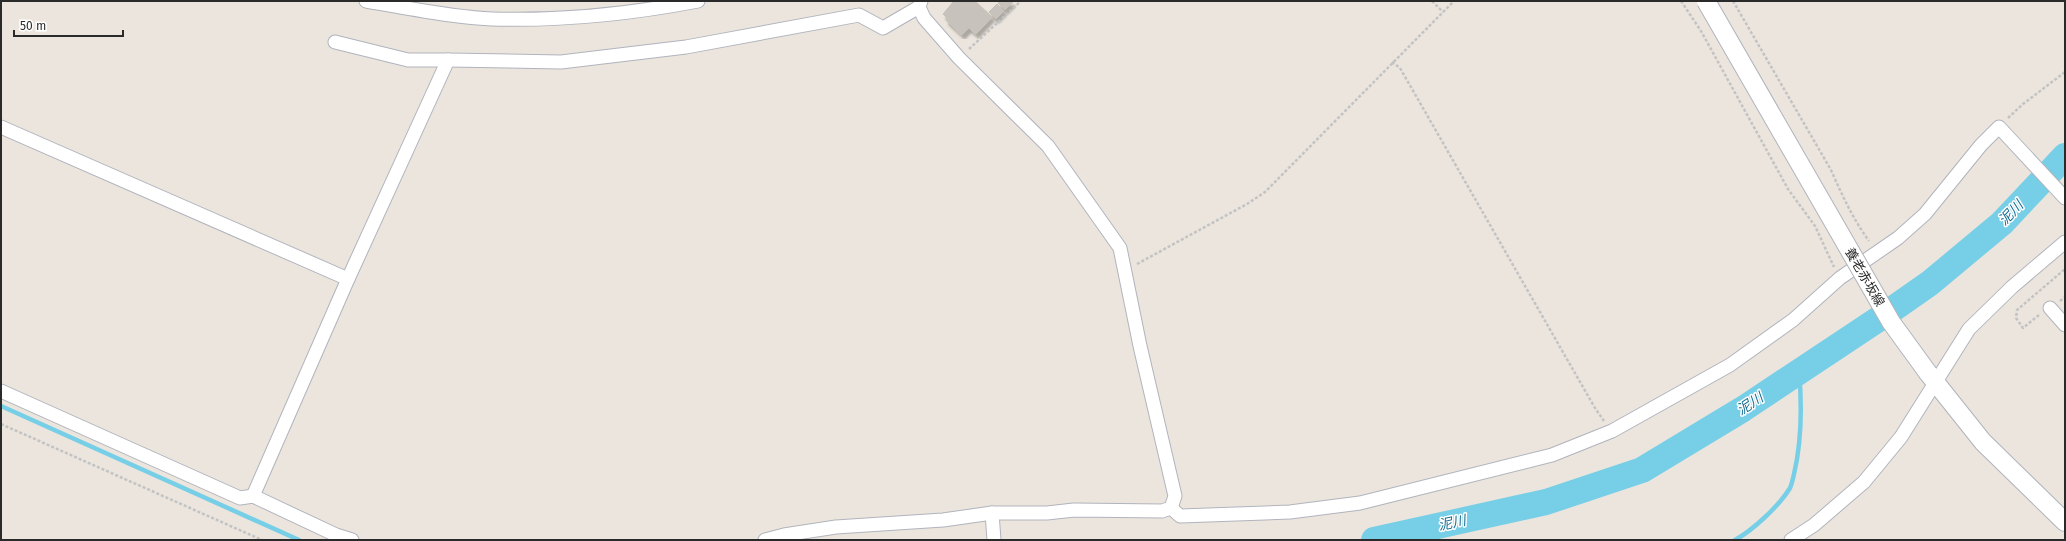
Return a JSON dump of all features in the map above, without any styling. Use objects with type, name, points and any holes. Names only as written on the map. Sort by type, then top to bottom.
[{"type":"main road","name":"養老赤坂線","points":[[1706,1],[1891,322],[1932,378],[1983,442],[2065,522]]},
{"type":"street","points":[[366,1],[456,16],[507,19],[561,18],[655,9],[698,1]]},
{"type":"street","points":[[334,42],[408,60],[561,62],[686,47],[859,15],[883,28],[920,4],[924,18],[959,58],[1048,146],[1120,248],[1140,346],[1175,496],[1171,508]]},
{"type":"street","points":[[253,496],[348,279],[448,60]]},
{"type":"street","points":[[1,126],[348,279]]},
{"type":"street","points":[[1171,508],[1180,516],[1290,512],[1360,503],[1552,455],[1612,431],[1730,365],[1793,320],[1840,278],[1877,251],[1898,238],[1925,214],[1981,145],[2002,131],[2065,198]]},
{"type":"street","points":[[1791,540],[1814,525],[1864,482],[1901,437],[1932,378],[1969,329],[2012,288],[2065,242]]},
{"type":"street","points":[[2050,308],[2065,325]]},
{"type":"street","points":[[1,391],[240,498],[253,496],[352,540]]},
{"type":"street","points":[[765,540],[784,535],[836,527],[943,520],[993,519],[1074,510],[1162,511],[1171,508]]},
{"type":"street","points":[[993,519],[994,540]]},
{"type":"path","points":[[959,58],[1021,1]]},
{"type":"path","points":[[1432,1],[1443,12]]},
{"type":"path","points":[[1125,270],[1247,204],[1265,192],[1454,1]]},
{"type":"path","points":[[1681,1],[1701,31],[1788,189],[1815,226],[1840,278]]},
{"type":"path","points":[[1733,1],[1832,170],[1842,198],[1860,229],[1877,251]]},
{"type":"path","points":[[1392,62],[1400,68],[1595,408],[1612,431]]},
{"type":"path","points":[[2002,131],[2023,104],[2065,72]]},
{"type":"path","points":[[1,424],[262,540]]},
{"type":"building","points":[[954,1],[975,1],[992,17],[976,34],[969,28],[962,35],[946,20],[947,18],[943,14]]},
{"type":"building","points":[[1000,1],[1013,2],[1005,10],[998,3]]},
{"type":"building","points":[[997,4],[1004,11],[996,19],[989,12]]},
{"type":"waterway","name":"泥川","points":[[1374,540],[1546,502],[1642,470],[1743,409],[1930,283],[2002,223],[2065,156]]},
{"type":"waterway","points":[[1735,540],[1765,517],[1791,486],[1797,461],[1800,435],[1801,397],[1799,371]]},
{"type":"waterway","points":[[1,406],[299,540]]}]
